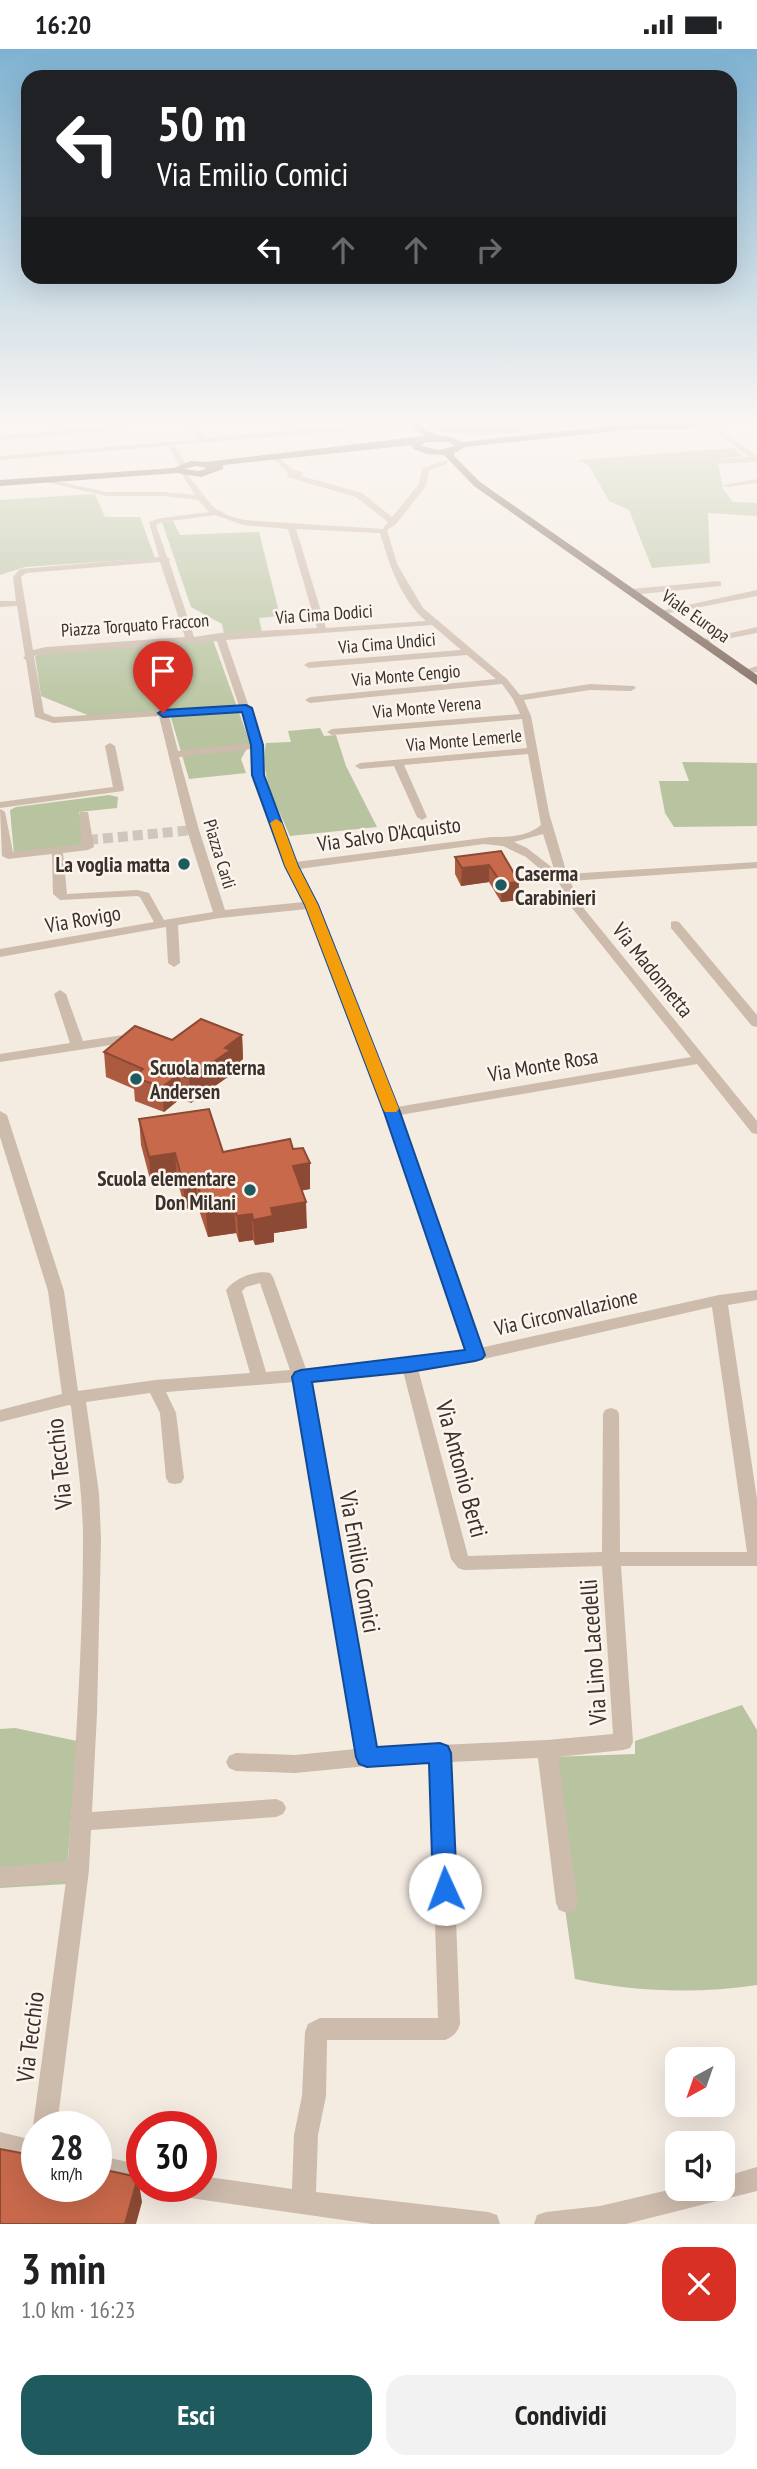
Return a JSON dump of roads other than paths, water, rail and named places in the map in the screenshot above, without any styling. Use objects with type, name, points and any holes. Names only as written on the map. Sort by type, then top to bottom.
[{"type":"main road","name":"Viale Europa","points":[[532,522],[757,681]]},
{"type":"street","points":[[155,522],[152,524],[166,559],[190,638]]},
{"type":"street","points":[[249,522],[383,531],[392,522]]},
{"type":"street","points":[[291,527],[322,630]]},
{"type":"street","name":"Via Madonnetta","points":[[383,531],[393,564],[419,610],[431,623],[504,681],[518,698],[526,716],[551,849],[560,878],[576,906],[757,1130]]},
{"type":"street","points":[[166,559],[23,571],[17,577],[39,715],[44,719],[246,708],[257,745],[258,775],[392,1112],[475,1355]]},
{"type":"street","points":[[631,591],[718,584]]},
{"type":"street","points":[[659,612],[757,593]]},
{"type":"street","points":[[0,604],[22,603]]},
{"type":"street","name":"Via Cima Dodici","points":[[220,636],[431,623]]},
{"type":"street","points":[[700,641],[757,629]]},
{"type":"street","name":"Piazza Torquato Fraccon","points":[[28,658],[33,653],[47,650],[220,636],[246,708]]},
{"type":"street","name":"Piazza Torquato Fraccon","points":[[26,645],[47,650]]},
{"type":"street","name":"Via Cima Undici","points":[[309,665],[468,652]]},
{"type":"street","points":[[743,672],[757,669]]},
{"type":"street","name":"Via Monte Cengio","points":[[310,700],[504,681]]},
{"type":"street","points":[[518,698],[590,687],[631,688]]},
{"type":"street","name":"Piazza Carli","points":[[163,713],[193,830],[220,914],[311,905]]},
{"type":"street","name":"Via Monte Verena","points":[[332,732],[526,716]]},
{"type":"street","points":[[175,754],[257,745]]},
{"type":"street","points":[[0,804],[119,789],[110,746]]},
{"type":"street","name":"Via Monte Lemerle","points":[[360,766],[532,751]]},
{"type":"street","name":"Via Monte Lemerle","points":[[398,763],[422,817]]},
{"type":"street","points":[[0,813],[8,856],[88,847],[84,814]]},
{"type":"street","points":[[520,842],[547,825]]},
{"type":"street","name":"Via Salvo D'Acquisto","points":[[292,866],[491,840],[520,842],[551,849]]},
{"type":"street","name":"Via Salvo D'Acquisto","points":[[520,842],[546,870],[560,878]]},
{"type":"street","points":[[57,851],[60,894],[64,898],[137,893],[145,895],[166,925],[174,963]]},
{"type":"street","points":[[560,878],[757,865]]},
{"type":"street","name":"Via Rovigo","points":[[0,953],[220,914]]},
{"type":"street","points":[[675,925],[757,1023]]},
{"type":"street","points":[[60,994],[76,1044]]},
{"type":"street","points":[[0,1058],[76,1044],[154,1035]]},
{"type":"street","name":"Via Monte Rosa","points":[[392,1112],[701,1059]]},
{"type":"street","name":"Via Tecchio","points":[[0,1115],[57,1291],[71,1397],[79,1404],[91,1505],[91,1606],[78,1870],[47,2111]]},
{"type":"street","points":[[260,1379],[234,1290],[241,1283],[265,1277],[301,1377]]},
{"type":"street","name":"Via Circonvallazione","points":[[0,1416],[26,1406],[71,1397],[155,1386],[301,1377],[410,1366],[525,1346],[719,1300],[757,1295]]},
{"type":"street","name":"Via Lino Lacedelli","points":[[611,1559],[757,1558],[719,1300]]},
{"type":"street","name":"Via Antonio Berti","points":[[410,1366],[460,1559],[464,1563],[611,1559]]},
{"type":"street","name":"Via Emilio Comici","points":[[301,1377],[367,1757]]},
{"type":"street","points":[[155,1386],[167,1413],[175,1478]]},
{"type":"street","name":"Via Lino Lacedelli","points":[[548,1749],[623,1742],[611,1559],[611,1414]]},
{"type":"street","points":[[236,1762],[295,1764],[367,1757],[548,1749],[566,1903]]},
{"type":"street","points":[[304,2202],[306,2135],[314,2096],[316,2032],[320,2029],[445,2029],[449,2024],[440,1753]]},
{"type":"street","points":[[81,1822],[276,1808]]},
{"type":"street","points":[[0,1877],[78,1870]]},
{"type":"street","points":[[0,2144],[21,2149]]},
{"type":"street","points":[[735,2185],[757,2179]]},
{"type":"street","points":[[217,2190],[488,2224]]},
{"type":"street","points":[[546,2224],[600,2218],[672,2201]]},
{"type":"tunnel","points":[[88,840],[193,830]]},
{"type":"place","name":"La voglia matta","points":[[184,864]]},
{"type":"place","name":"Caserma Carabinieri","points":[[501,885]]},
{"type":"place","name":"Scuola materna Andersen","points":[[136,1079]]},
{"type":"place","name":"Scuola elementare Don Milani","points":[[250,1190]]}]
